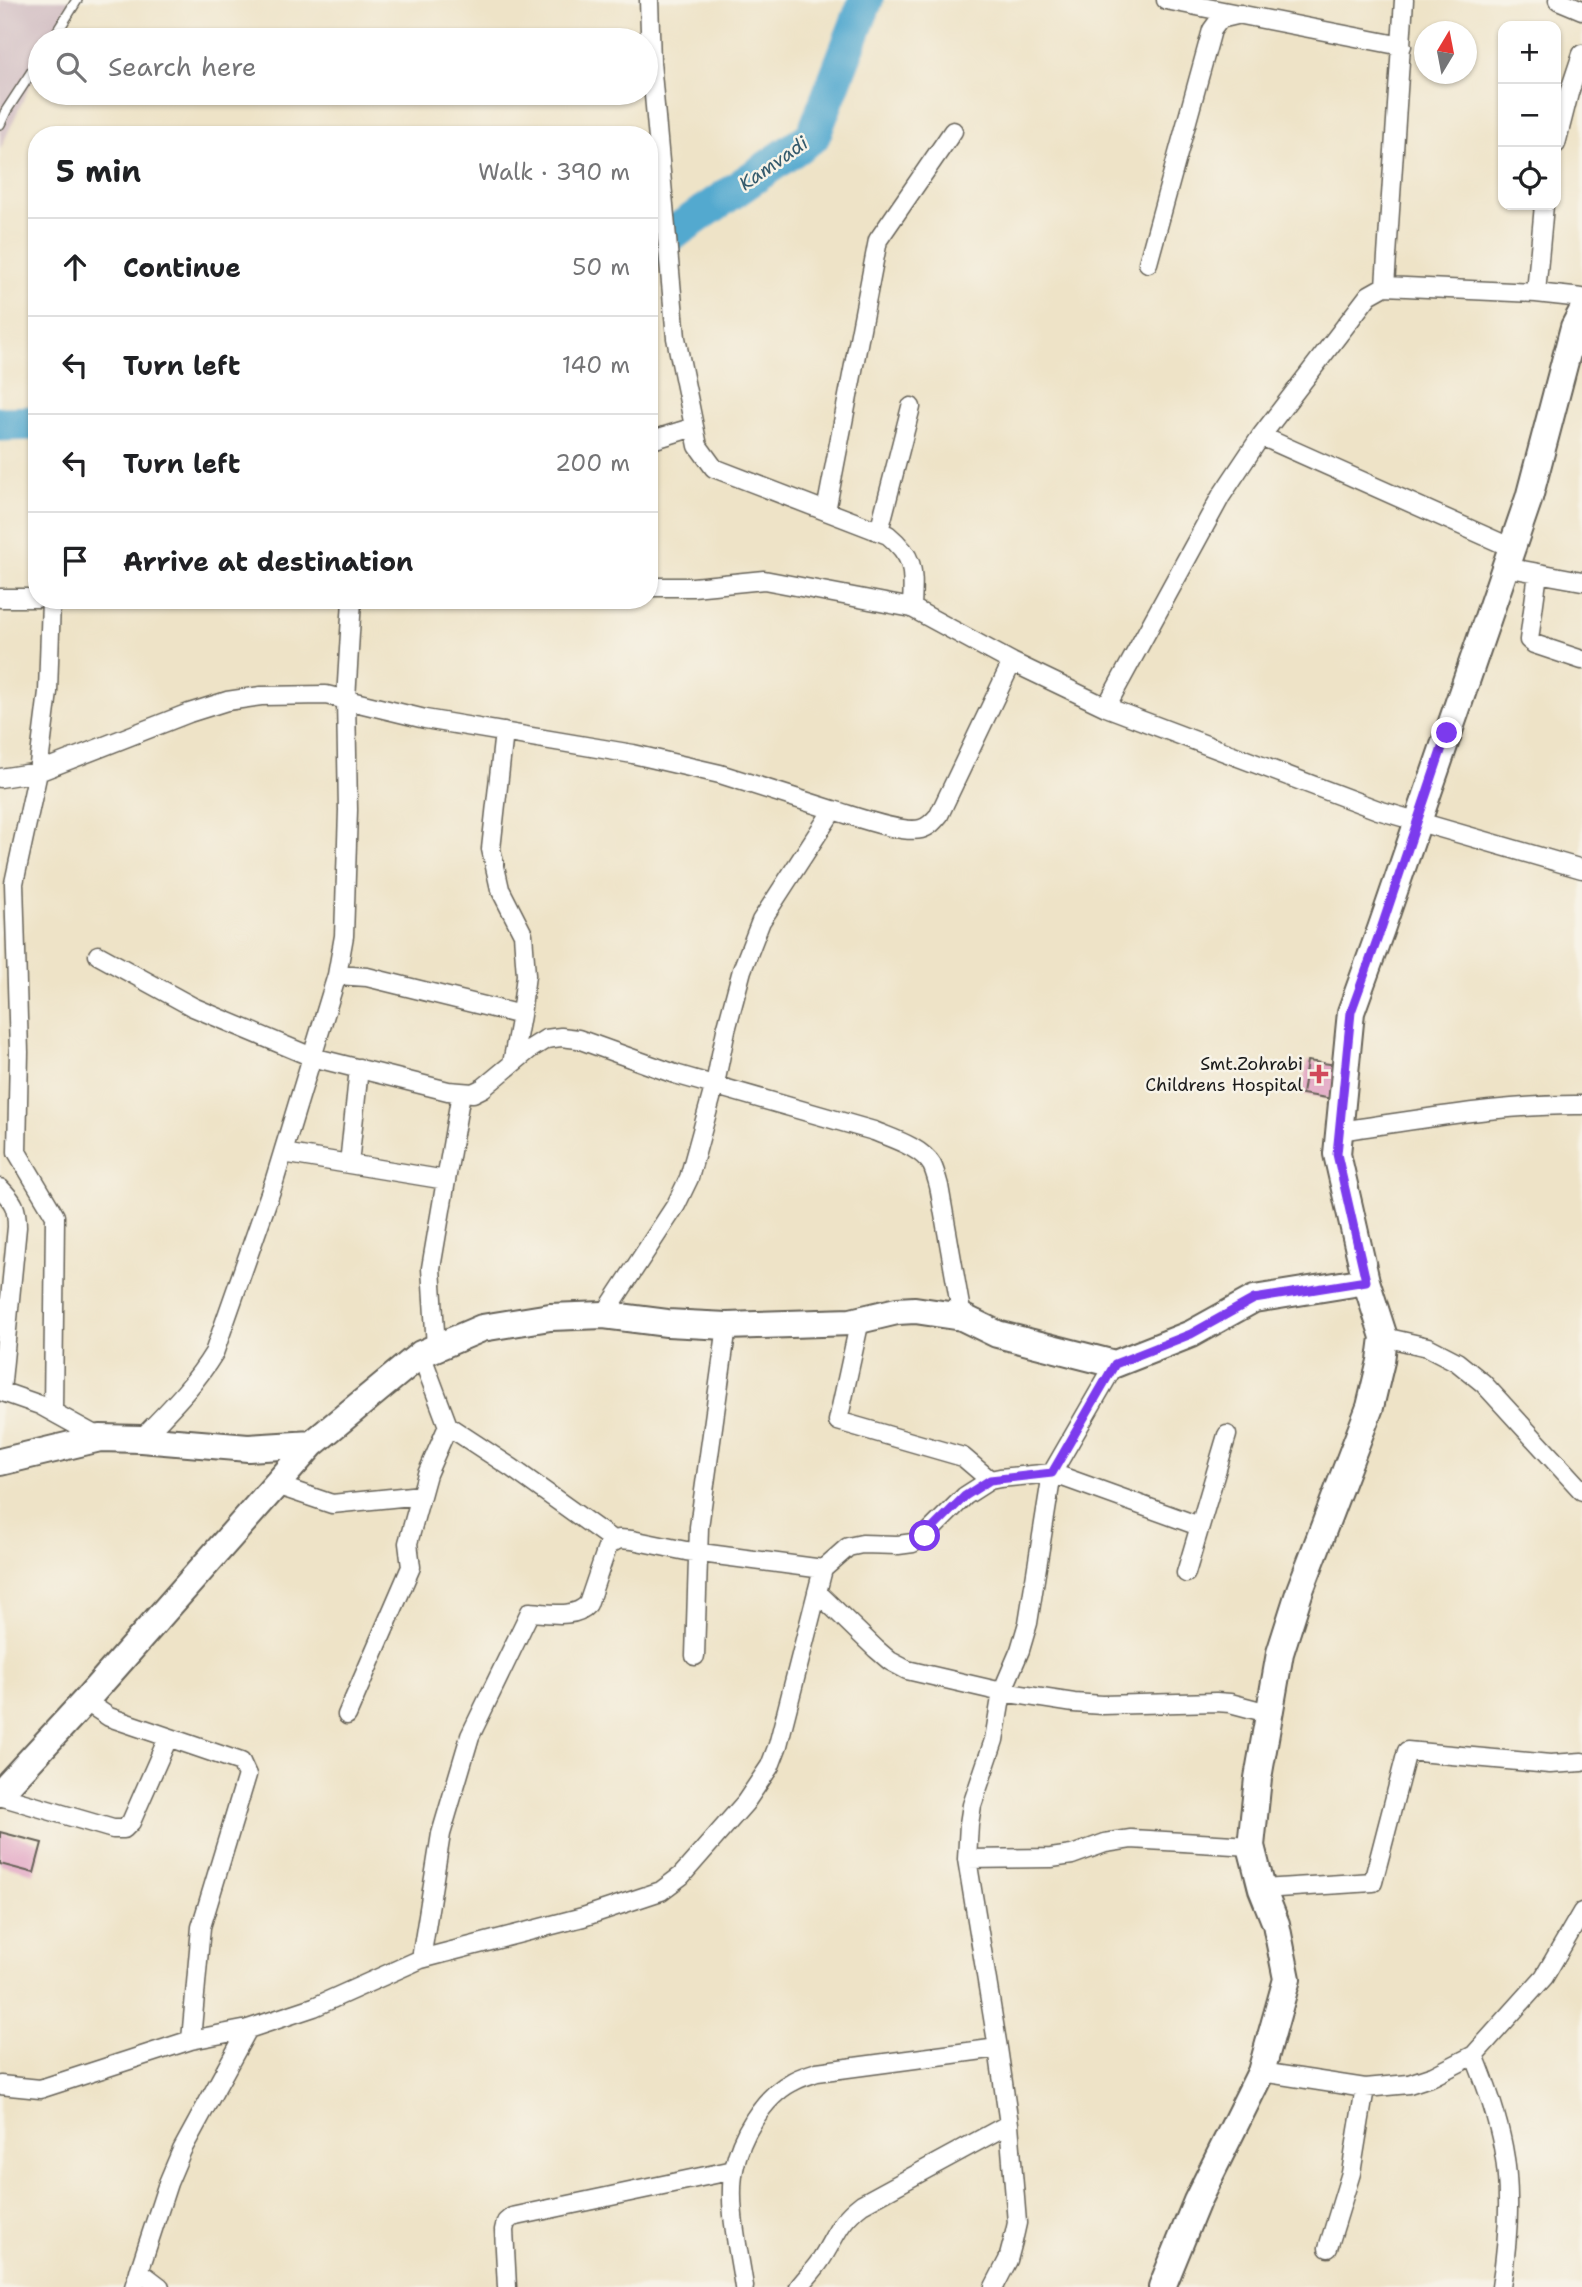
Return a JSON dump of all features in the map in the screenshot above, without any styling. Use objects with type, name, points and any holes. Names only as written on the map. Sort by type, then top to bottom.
[{"type":"street","points":[[649,0],[650,28]]},
{"type":"street","points":[[1166,0],[1402,46]]},
{"type":"street","points":[[1385,286],[1404,0]]},
{"type":"street","points":[[1558,0],[1582,10]]},
{"type":"street","points":[[1148,263],[1212,30],[1220,19],[1241,14]]},
{"type":"street","points":[[1561,124],[1582,54]]},
{"type":"street","points":[[656,105],[658,126]]},
{"type":"street","points":[[658,131],[676,338],[698,446],[714,468],[888,535],[900,545],[913,565],[912,608]]},
{"type":"street","points":[[826,511],[878,240],[953,131]]},
{"type":"street","points":[[1536,293],[1544,210]]},
{"type":"street","points":[[1106,707],[1221,496],[1261,436],[1369,295],[1385,286],[1536,293],[1582,299]]},
{"type":"street","points":[[1162,2287],[1197,2201],[1261,2071],[1287,1979],[1276,1924],[1262,1889],[1251,1846],[1258,1778],[1280,1653],[1300,1590],[1370,1407],[1384,1337],[1366,1281],[1337,1154],[1351,1012],[1529,498],[1574,327],[1582,312]]},
{"type":"street","points":[[879,531],[911,407]]},
{"type":"street","points":[[658,438],[694,427]]},
{"type":"street","points":[[1261,436],[1538,573],[1582,581]]},
{"type":"street","points":[[1538,573],[1529,640],[1582,660]]},
{"type":"street","points":[[658,587],[693,587],[764,580],[912,608],[1012,662],[1106,707],[1378,810],[1582,869]]},
{"type":"street","points":[[0,598],[28,598]]},
{"type":"street","points":[[51,609],[48,692],[38,772],[14,883],[19,1052],[18,1152],[55,1216],[53,1411]]},
{"type":"street","points":[[141,1439],[187,1392],[214,1353],[283,1153],[337,975],[344,936],[348,810],[345,699],[351,609]]},
{"type":"street","points":[[0,778],[38,772],[226,701],[261,696],[326,695],[425,719],[633,754],[720,774],[904,830],[921,829],[939,815],[1012,662]]},
{"type":"street","points":[[504,732],[491,849],[500,889],[523,934],[526,975],[512,1064]]},
{"type":"street","points":[[604,1315],[676,1205],[690,1178],[742,970],[761,921],[833,810]]},
{"type":"street","points":[[99,956],[193,1007],[312,1057],[461,1093],[473,1093],[483,1088],[546,1039],[569,1038],[605,1048],[675,1074],[874,1131],[903,1143],[923,1155],[932,1165],[939,1186],[962,1317]]},
{"type":"street","points":[[337,975],[367,977],[521,1015]]},
{"type":"street","points":[[349,1164],[359,1068]]},
{"type":"street","points":[[347,1715],[411,1567],[408,1542],[427,1474],[448,1426],[428,1351],[430,1268],[461,1093]]},
{"type":"street","points":[[1339,1131],[1485,1110],[1545,1104],[1582,1105]]},
{"type":"street","points":[[283,1153],[446,1180]]},
{"type":"street","points":[[0,1188],[13,1201],[18,1227],[1,1391],[53,1411],[100,1438]]},
{"type":"street","points":[[168,1738],[151,1781],[131,1822],[124,1829],[113,1829],[0,1794],[312,1444],[428,1351],[482,1328],[550,1317],[604,1315],[667,1323],[727,1326],[860,1320],[897,1311],[915,1310],[962,1317],[997,1334],[1115,1364],[1191,1334],[1254,1299],[1366,1281]]},
{"type":"street","points":[[860,1320],[838,1421],[963,1457],[990,1480]]},
{"type":"street","points":[[695,1656],[699,1527],[727,1326]]},
{"type":"street","points":[[1384,1337],[1428,1347],[1457,1362],[1483,1383],[1582,1491]]},
{"type":"street","points":[[995,2287],[1009,2260],[1017,2222],[1009,2124],[967,1859],[972,1805],[994,1741],[1002,1692],[1028,1623],[1052,1473],[1115,1364]]},
{"type":"street","points":[[448,1426],[614,1541]]},
{"type":"street","points":[[1186,1573],[1227,1435]]},
{"type":"street","points":[[0,1462],[100,1438],[247,1448],[312,1444]]},
{"type":"street","points":[[0,2085],[40,2089],[191,2040],[248,2029],[314,2007],[421,1959],[583,1917],[661,1891],[681,1876],[745,1803],[770,1766],[778,1745],[823,1569],[848,1547],[862,1544],[898,1545],[925,1536],[965,1496],[990,1480],[1052,1473],[1199,1526]]},
{"type":"street","points":[[276,1485],[332,1504],[421,1495]]},
{"type":"street","points":[[421,1959],[441,1833],[470,1736],[530,1612],[582,1611],[588,1604],[608,1545],[619,1539],[823,1569]]},
{"type":"street","points":[[817,1591],[890,1661],[918,1673],[1002,1692],[1074,1703],[1216,1702],[1268,1713]]},
{"type":"street","points":[[85,1701],[109,1717],[241,1762],[247,1775],[201,1927],[191,2040]]},
{"type":"street","points":[[1262,1889],[1373,1882],[1407,1751],[1550,1764],[1582,1762]]},
{"type":"street","points":[[967,1859],[1051,1858],[1072,1855],[1105,1843],[1131,1839],[1251,1846]]},
{"type":"street","points":[[1261,2071],[1365,2088],[1409,2084],[1433,2076],[1474,2054],[1544,1977],[1577,1932],[1582,1912]]},
{"type":"street","points":[[160,2287],[136,2279],[173,2172],[248,2029]]},
{"type":"street","points":[[744,2287],[734,2214],[734,2170],[750,2128],[773,2096],[792,2082],[817,2072],[998,2048]]},
{"type":"street","points":[[1474,2054],[1488,2090],[1503,2146],[1507,2174],[1507,2246],[1501,2287]]},
{"type":"street","points":[[1328,2248],[1351,2173],[1365,2088]]},
{"type":"street","points":[[799,2287],[820,2261],[837,2229],[862,2204],[1009,2124]]},
{"type":"street","points":[[507,2287],[504,2230],[506,2222],[512,2217],[734,2170]]},
{"type":"lane","points":[[60,28],[77,0]]},
{"type":"lane","points":[[0,124],[3,110],[28,76]]},
{"type":"shaded area","points":[[0,0],[70,0],[57,28],[28,28],[28,89],[0,150]]},
{"type":"building","points":[[1307,1061],[1338,1065],[1333,1099],[1302,1094]]},
{"type":"building","points":[[0,1832],[42,1843],[34,1873],[0,1864]]},
{"type":"waterway","name":"Kamvadi","points":[[658,244],[813,136],[866,0]]},
{"type":"waterway","name":"Kamvadi","points":[[0,424],[28,423]]},
{"type":"place","name":"Smt.Zohrabi Childrens Hospital","points":[[1319,1074]]},
{"type":"route","points":[[925,1536],[965,1496],[990,1480],[1052,1473],[1115,1364],[1191,1334],[1254,1299],[1366,1281],[1337,1154],[1351,1012],[1447,733]]}]
